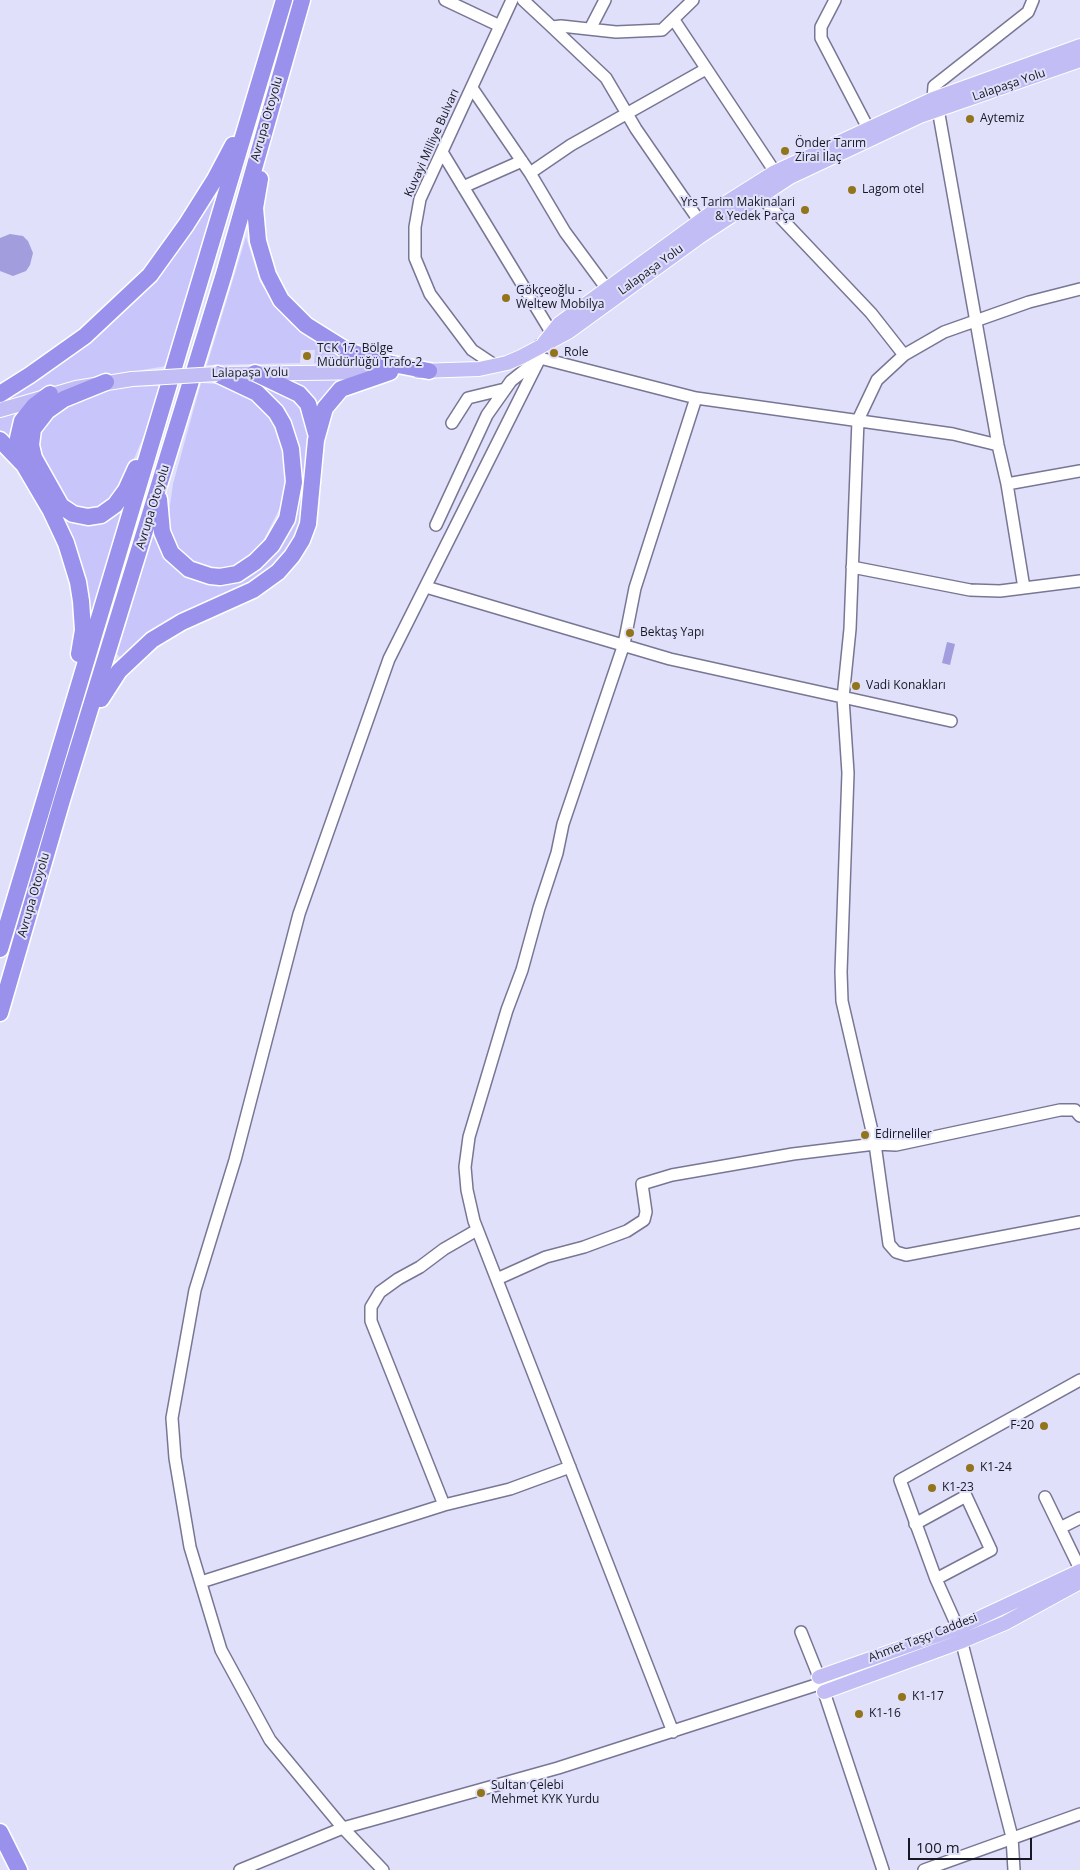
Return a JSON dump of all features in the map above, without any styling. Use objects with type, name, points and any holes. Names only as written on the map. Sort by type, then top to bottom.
[{"type":"highway","name":"Avrupa Otoyolu","points":[[0,949],[284,0]]},
{"type":"highway","name":"Avrupa Otoyolu","points":[[0,1014],[62,800],[224,274],[264,128],[302,0]]},
{"type":"highway","points":[[0,394],[84,336],[150,275],[186,225],[247,124]]},
{"type":"highway","points":[[264,128],[255,222],[261,257],[281,300],[306,325],[346,350],[377,361],[429,371]]},
{"type":"highway","points":[[316,440],[322,414],[335,393],[350,384],[390,372]]},
{"type":"highway","points":[[86,727],[118,671],[152,640],[182,622],[253,590],[278,572],[292,556],[302,540],[310,516],[316,426],[304,399],[292,389],[255,373]]},
{"type":"highway","points":[[158,490],[160,521],[165,544],[179,561],[200,574],[220,577],[245,570],[272,545],[287,519],[294,482],[291,449],[283,424],[276,412],[257,393],[217,374]]},
{"type":"highway","points":[[106,382],[56,404],[38,420],[33,429],[31,445],[34,458],[61,506],[67,511],[80,516],[94,516],[109,511],[126,490],[141,458],[154,439]]},
{"type":"highway","points":[[50,394],[28,413],[19,430],[18,446],[24,465],[58,525],[78,582],[83,616],[79,681]]},
{"type":"highway","points":[[0,440],[24,465]]},
{"type":"highway","points":[[0,1832],[19,1870]]},
{"type":"main road","name":"Lalapaşa Yolu","points":[[543,345],[608,289],[700,222],[775,172],[868,128],[935,104],[1080,46]]},
{"type":"main road","name":"Lalapaşa Yolu","points":[[0,410],[50,394],[106,382],[132,379],[217,374],[429,371],[480,369],[496,366],[521,357],[568,332],[676,253],[790,177],[935,104],[1080,60]]},
{"type":"main road","name":"Ahmet Taşçı Caddesi","points":[[959,1635],[1080,1570]]},
{"type":"main road","name":"Ahmet Taşçı Caddesi","points":[[820,1684],[959,1635],[1005,1623],[1080,1582]]},
{"type":"street","points":[[445,0],[500,26]]},
{"type":"street","name":"Kuvayi Milliye Bulvarı","points":[[496,366],[472,350],[430,294],[415,258],[415,227],[420,198],[512,0]]},
{"type":"street","points":[[523,0],[606,78],[626,113],[700,222]]},
{"type":"street","points":[[590,29],[605,0]]},
{"type":"street","points":[[552,27],[616,32],[662,30],[693,0]]},
{"type":"street","points":[[835,0],[821,26],[821,38],[868,128]]},
{"type":"street","points":[[1024,588],[1007,484],[998,445],[935,104],[934,86],[1028,12],[1033,0]]},
{"type":"street","points":[[674,20],[775,172]]},
{"type":"street","points":[[530,173],[571,144],[706,69]]},
{"type":"street","points":[[472,88],[530,173],[565,232],[608,289]]},
{"type":"street","points":[[442,152],[463,186],[543,345],[696,398],[953,434],[998,445]]},
{"type":"street","points":[[463,186],[522,161]]},
{"type":"street","points":[[760,196],[871,313],[904,355]]},
{"type":"street","points":[[1080,289],[1029,302],[976,320],[944,332],[904,355],[877,380],[858,420],[850,629],[843,698],[848,773],[842,919],[842,1001],[875,1144],[889,1244],[896,1252],[906,1255],[1080,1222]]},
{"type":"street","points":[[436,525],[473,442],[511,381],[543,345]]},
{"type":"street","points":[[383,1870],[343,1828],[270,1740],[221,1650],[190,1547],[175,1458],[172,1418],[195,1290],[235,1160],[298,914],[389,658],[426,587],[543,345]]},
{"type":"street","points":[[452,423],[468,398],[505,390]]},
{"type":"street","points":[[673,1732],[478,1230],[467,1190],[465,1167],[469,1137],[507,1010],[522,970],[538,908],[557,853],[563,824],[624,644],[635,588],[696,398]]},
{"type":"street","points":[[1007,484],[1080,471]]},
{"type":"street","points":[[852,567],[970,590],[1000,591],[1080,581]]},
{"type":"street","points":[[426,587],[670,659],[951,720]]},
{"type":"street","points":[[497,1279],[546,1257],[584,1247],[627,1231],[644,1220],[646,1212],[642,1184],[672,1174],[793,1154],[875,1144],[896,1145],[1060,1110],[1075,1110],[1080,1116]]},
{"type":"street","points":[[444,1505],[371,1321],[371,1307],[380,1292],[398,1279],[420,1267],[444,1249],[478,1230]]},
{"type":"street","points":[[1014,1870],[1012,1837],[959,1635],[915,1524],[900,1480],[1080,1380]]},
{"type":"street","points":[[201,1582],[444,1505],[510,1489],[570,1467]]},
{"type":"street","points":[[915,1524],[966,1496],[991,1550],[936,1579]]},
{"type":"street","points":[[1045,1497],[1080,1570]]},
{"type":"street","points":[[1060,1528],[1080,1518]]},
{"type":"street","points":[[802,1632],[883,1870]]},
{"type":"street","points":[[240,1870],[343,1828],[558,1768],[673,1732],[711,1717],[820,1684]]},
{"type":"street","points":[[924,1870],[1080,1814]]},
{"type":"shaded area","points":[[216,188],[220,189],[166,366],[66,383],[0,404],[0,398],[92,337]]},
{"type":"shaded area","points":[[10,234],[23,236],[28,241],[33,253],[30,265],[26,271],[13,276],[0,271],[0,238]]},
{"type":"shaded area","points":[[246,237],[260,282],[273,303],[291,324],[309,338],[341,356],[372,366],[314,363],[315,350],[301,350],[300,363],[207,365]]},
{"type":"shaded area","points":[[348,379],[320,411],[286,380]]},
{"type":"shaded area","points":[[256,381],[301,404],[311,427],[304,527],[273,572],[122,659],[117,654],[156,527],[187,576],[198,581],[208,583],[260,565],[300,471],[255,386]]},
{"type":"shaded area","points":[[217,382],[247,392],[268,413],[281,439],[287,471],[284,500],[263,541],[245,561],[226,570],[206,569],[185,559],[171,541],[168,519],[173,484],[201,383],[217,384]]},
{"type":"shaded area","points":[[161,386],[153,414],[119,494],[92,512],[67,503],[41,460],[37,440],[39,431],[56,411],[104,390],[123,387]]},
{"type":"shaded area","points":[[25,409],[14,447],[0,434],[0,417]]},
{"type":"shaded area","points":[[128,495],[90,623],[58,509],[77,520]]},
{"type":"shaded area","points":[[947,642],[955,644],[950,665],[942,663]]},
{"type":"place","name":"Aytemiz","points":[[970,119]]},
{"type":"place","name":"Önder Tarım Zirai İlaç","points":[[785,151]]},
{"type":"place","name":"Lagom otel","points":[[852,190]]},
{"type":"place","name":"Yrs Tarim Makinalari & Yedek Parça","points":[[805,210]]},
{"type":"place","name":"Gökçeoğlu - Weltew Mobilya","points":[[506,298]]},
{"type":"place","name":"Role","points":[[554,353]]},
{"type":"place","name":"TCK 17. Bölge Müdürlüğü Trafo-2","points":[[307,356]]},
{"type":"place","name":"Bektaş Yapı","points":[[630,633]]},
{"type":"place","name":"Vadi Konakları","points":[[856,686]]},
{"type":"place","name":"Edirneliler","points":[[865,1135]]},
{"type":"place","name":"F-20","points":[[1044,1426]]},
{"type":"place","name":"K1-24","points":[[970,1468]]},
{"type":"place","name":"K1-23","points":[[932,1488]]},
{"type":"place","name":"K1-17","points":[[902,1697]]},
{"type":"place","name":"K1-16","points":[[859,1714]]},
{"type":"place","name":"Sultan Çelebi Mehmet KYK Yurdu","points":[[481,1793]]}]
